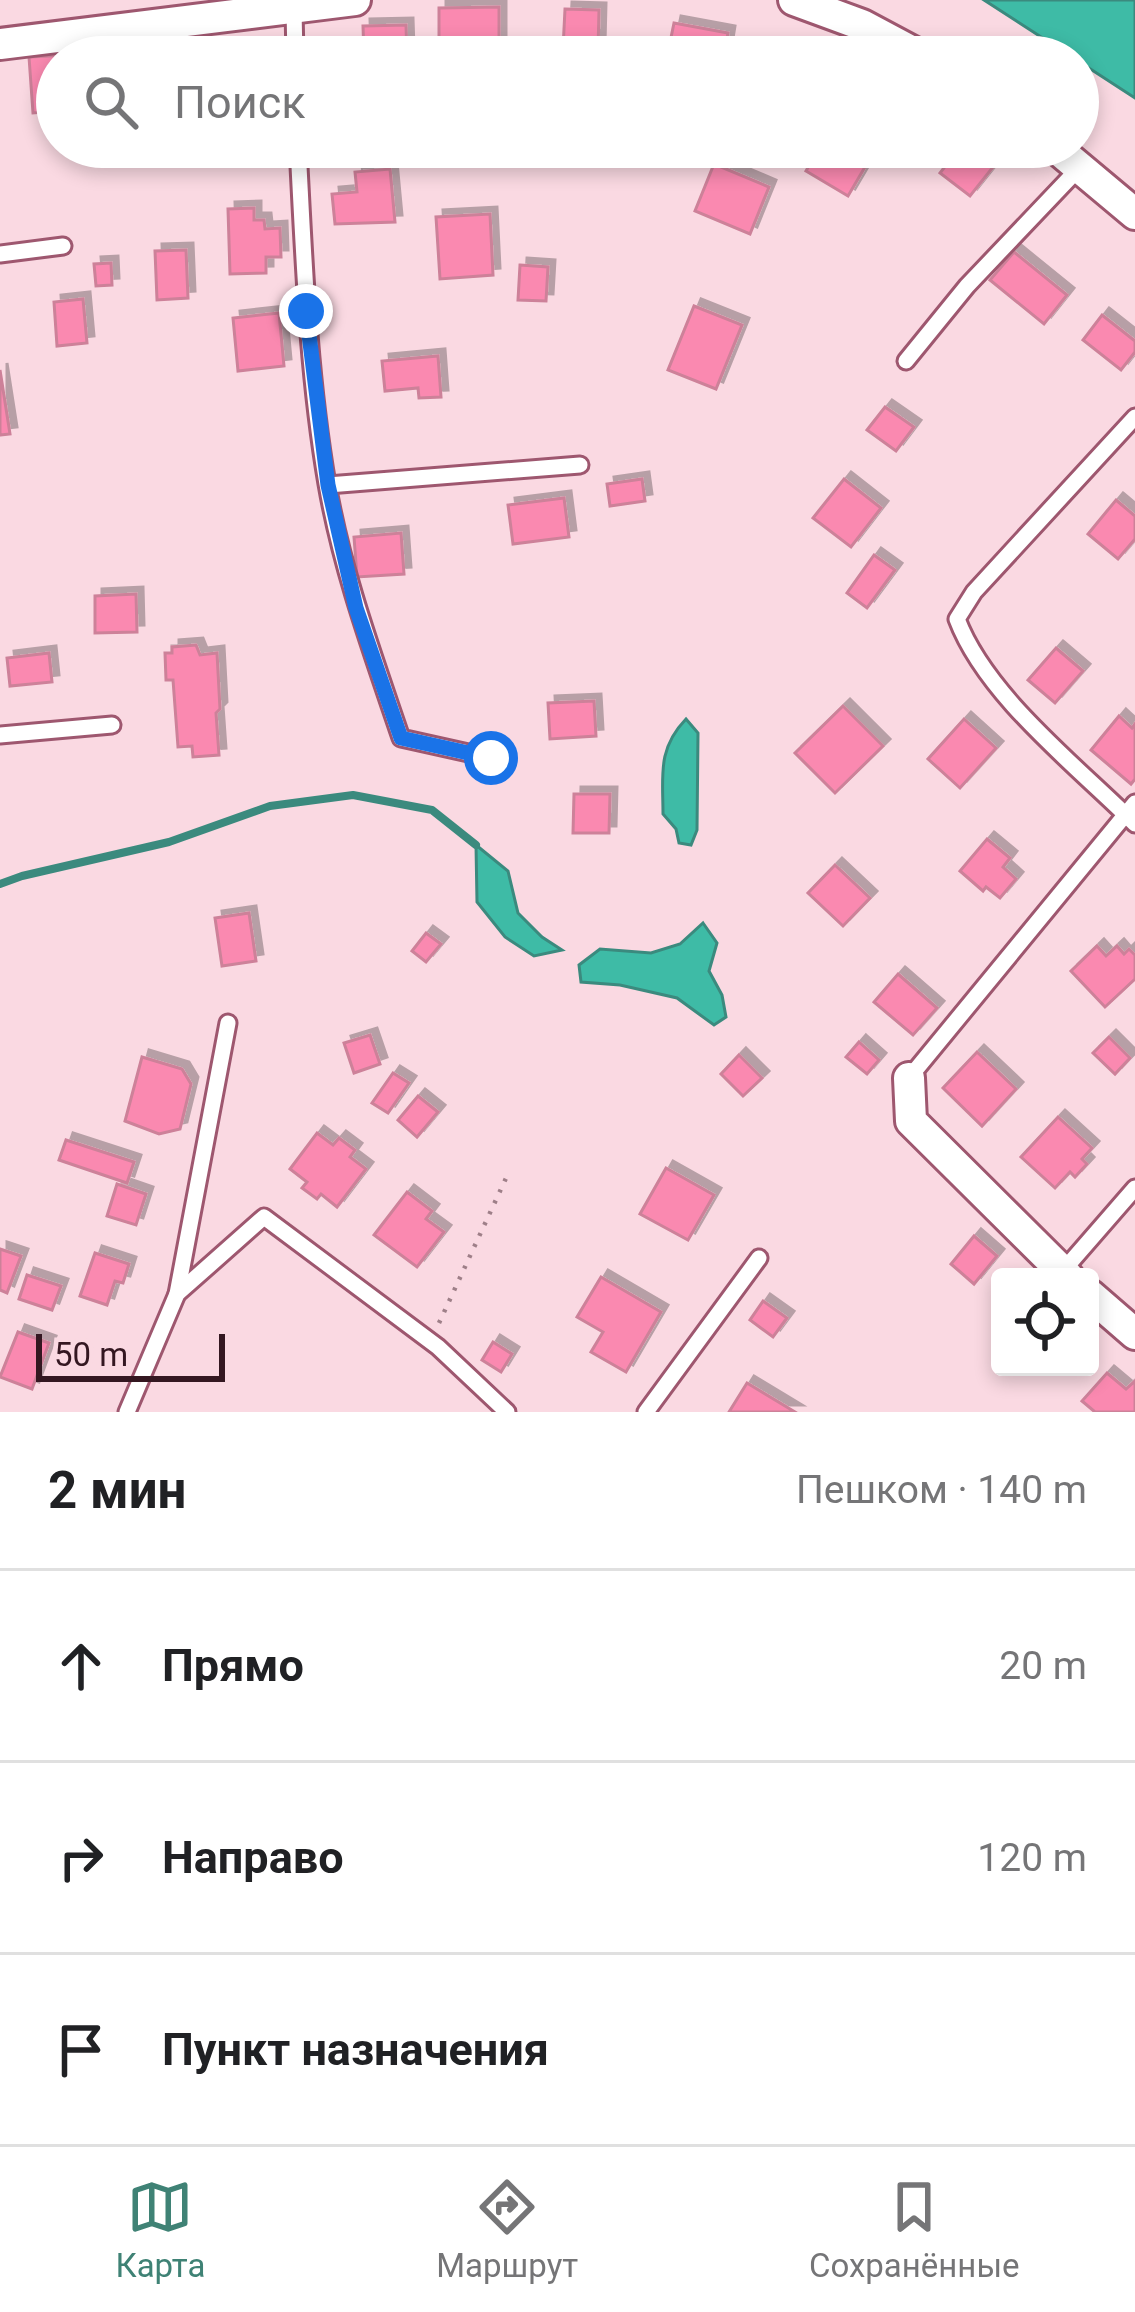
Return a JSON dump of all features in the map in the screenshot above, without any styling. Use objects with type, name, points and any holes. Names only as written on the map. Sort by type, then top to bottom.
[{"type":"street","points":[[69,36],[355,0]]},
{"type":"street","points":[[794,0],[883,36]]},
{"type":"street","points":[[0,44],[36,40]]},
{"type":"street","points":[[1083,168],[1135,214]]},
{"type":"street","points":[[909,1078],[911,1121],[1059,1268]]},
{"type":"street","points":[[1099,1303],[1135,1334]]},
{"type":"lane","points":[[294,10],[295,36]]},
{"type":"lane","points":[[299,168],[306,311],[328,485],[356,608],[401,738],[491,758]]},
{"type":"lane","points":[[906,361],[967,286],[1079,168]]},
{"type":"lane","points":[[0,254],[63,246]]},
{"type":"lane","points":[[909,1078],[1132,814],[1010,701],[966,643],[957,619],[974,592],[1135,417]]},
{"type":"lane","points":[[328,485],[580,465]]},
{"type":"lane","points":[[0,735],[112,725]]},
{"type":"lane","points":[[127,1412],[177,1294],[228,1023]]},
{"type":"lane","points":[[1070,1268],[1135,1188]]},
{"type":"lane","points":[[177,1294],[264,1217],[438,1347],[507,1412]]},
{"type":"lane","points":[[646,1412],[759,1258]]},
{"type":"path","points":[[438,1347],[439,1321],[507,1176]]},
{"type":"shaded area","points":[[984,0],[1135,0],[1135,98],[1099,75],[1099,36],[1040,36]]},
{"type":"shaded area","points":[[686,719],[698,733],[697,830],[691,845],[679,843],[676,829],[663,814],[666,752]]},
{"type":"shaded area","points":[[476,845],[508,871],[518,913],[562,950],[534,956],[505,937],[477,902]]},
{"type":"shaded area","points":[[703,923],[717,943],[709,971],[722,995],[726,1017],[714,1025],[677,998],[581,982],[579,965],[600,949],[651,953],[680,944]]},
{"type":"building","points":[[499,7],[499,36],[439,36],[439,8]]},
{"type":"building","points":[[565,9],[599,10],[598,36],[564,36]]},
{"type":"building","points":[[674,23],[728,33],[728,36],[671,36]]},
{"type":"building","points":[[406,25],[406,36],[363,36],[363,26]]},
{"type":"building","points":[[29,57],[36,57],[36,113],[33,113]]},
{"type":"building","points":[[712,168],[769,187],[750,234],[695,211]]},
{"type":"building","points":[[808,168],[864,168],[848,196]]},
{"type":"building","points":[[944,168],[992,168],[970,196],[940,173]]},
{"type":"building","points":[[390,169],[395,222],[335,224],[332,194],[357,192],[355,172]]},
{"type":"building","points":[[254,208],[254,220],[264,220],[265,229],[280,228],[281,257],[266,257],[266,273],[230,274],[228,209]]},
{"type":"building","points":[[490,214],[493,275],[440,279],[436,217]]},
{"type":"building","points":[[186,250],[188,298],[157,300],[155,251]]},
{"type":"building","points":[[1014,252],[1067,295],[1044,324],[990,280]]},
{"type":"building","points":[[111,263],[112,285],[96,286],[94,264]]},
{"type":"building","points":[[520,265],[548,267],[546,301],[518,300]]},
{"type":"building","points":[[83,299],[87,343],[57,346],[54,302]]},
{"type":"building","points":[[694,306],[742,325],[716,389],[668,370]]},
{"type":"building","points":[[279,313],[284,366],[238,371],[233,318]]},
{"type":"building","points":[[1102,315],[1135,341],[1135,352],[1121,370],[1083,340]]},
{"type":"building","points":[[438,356],[441,397],[419,398],[418,388],[385,391],[382,361]]},
{"type":"building","points":[[0,370],[10,434],[0,435]]},
{"type":"building","points":[[885,407],[914,427],[896,451],[867,430]]},
{"type":"building","points":[[642,479],[645,501],[610,506],[607,484]]},
{"type":"building","points":[[844,479],[881,508],[851,547],[813,518]]},
{"type":"building","points":[[564,498],[569,537],[513,544],[508,505]]},
{"type":"building","points":[[1116,500],[1135,516],[1135,539],[1118,559],[1088,534]]},
{"type":"building","points":[[401,533],[404,574],[357,577],[354,537]]},
{"type":"building","points":[[874,555],[895,570],[867,608],[847,593]]},
{"type":"building","points":[[136,594],[137,632],[95,633],[95,596]]},
{"type":"building","points":[[196,645],[200,655],[217,653],[219,755],[193,757],[192,746],[178,747],[173,680],[166,680],[165,653],[172,653],[172,647]]},
{"type":"building","points":[[1056,648],[1083,671],[1055,703],[1028,680]]},
{"type":"building","points":[[49,653],[52,682],[10,686],[7,658]]},
{"type":"building","points":[[594,701],[596,736],[550,739],[548,703]]},
{"type":"building","points":[[843,706],[883,746],[835,793],[795,753]]},
{"type":"building","points":[[1119,716],[1132,728],[1135,724],[1135,779],[1131,784],[1091,750]]},
{"type":"building","points":[[964,719],[996,748],[960,788],[928,759]]},
{"type":"building","points":[[574,794],[610,794],[609,833],[573,833]]},
{"type":"building","points":[[987,839],[1010,858],[1003,867],[1016,879],[1000,898],[986,887],[983,891],[960,871]]},
{"type":"building","points":[[835,865],[870,898],[843,926],[808,893]]},
{"type":"building","points":[[249,913],[256,961],[222,966],[215,918]]},
{"type":"building","points":[[426,933],[441,944],[426,962],[412,951]]},
{"type":"building","points":[[1097,946],[1106,956],[1117,946],[1124,954],[1129,949],[1135,955],[1135,979],[1105,1007],[1071,971]]},
{"type":"building","points":[[898,974],[937,1008],[913,1035],[874,1002]]},
{"type":"building","points":[[370,1035],[380,1064],[354,1073],[344,1043]]},
{"type":"building","points":[[1109,1037],[1130,1058],[1115,1074],[1093,1053]]},
{"type":"building","points":[[859,1042],[879,1060],[867,1074],[846,1057]]},
{"type":"building","points":[[977,1052],[1016,1089],[982,1126],[943,1088]]},
{"type":"building","points":[[739,1055],[762,1078],[743,1096],[721,1074]]},
{"type":"building","points":[[142,1057],[182,1069],[191,1084],[180,1129],[159,1134],[125,1121]]},
{"type":"building","points":[[393,1073],[409,1083],[388,1113],[372,1103]]},
{"type":"building","points":[[418,1096],[438,1112],[417,1137],[398,1120]]},
{"type":"building","points":[[1058,1117],[1092,1148],[1082,1159],[1087,1164],[1075,1177],[1070,1172],[1055,1188],[1021,1157]]},
{"type":"building","points":[[317,1133],[333,1145],[339,1138],[355,1150],[350,1157],[366,1169],[337,1207],[321,1194],[317,1199],[302,1188],[307,1182],[290,1169]]},
{"type":"building","points":[[66,1140],[134,1162],[127,1183],[59,1160]]},
{"type":"building","points":[[666,1168],[714,1195],[688,1240],[640,1214]]},
{"type":"building","points":[[117,1184],[146,1194],[136,1225],[107,1216]]},
{"type":"building","points":[[407,1192],[432,1211],[426,1219],[444,1232],[417,1267],[374,1235]]},
{"type":"building","points":[[974,1236],[997,1256],[974,1284],[951,1264]]},
{"type":"building","points":[[0,1249],[21,1256],[7,1293],[0,1290]]},
{"type":"building","points":[[95,1253],[129,1264],[123,1283],[115,1281],[107,1305],[80,1296]]},
{"type":"building","points":[[27,1275],[61,1286],[52,1310],[19,1299]]},
{"type":"building","points":[[601,1277],[661,1312],[626,1372],[591,1352],[603,1332],[577,1317]]},
{"type":"building","points":[[763,1301],[787,1318],[773,1337],[750,1320]]},
{"type":"building","points":[[18,1332],[49,1343],[32,1389],[0,1377]]},
{"type":"building","points":[[493,1342],[512,1354],[501,1372],[482,1360]]},
{"type":"building","points":[[1107,1373],[1126,1389],[1135,1381],[1135,1412],[1095,1412],[1082,1401]]},
{"type":"building","points":[[747,1383],[795,1412],[729,1412]]},
{"type":"waterway","points":[[0,884],[169,842],[270,806],[353,795],[432,810],[476,845]]},
{"type":"route","points":[[306,311],[328,485],[356,608],[401,738],[491,758]]}]
